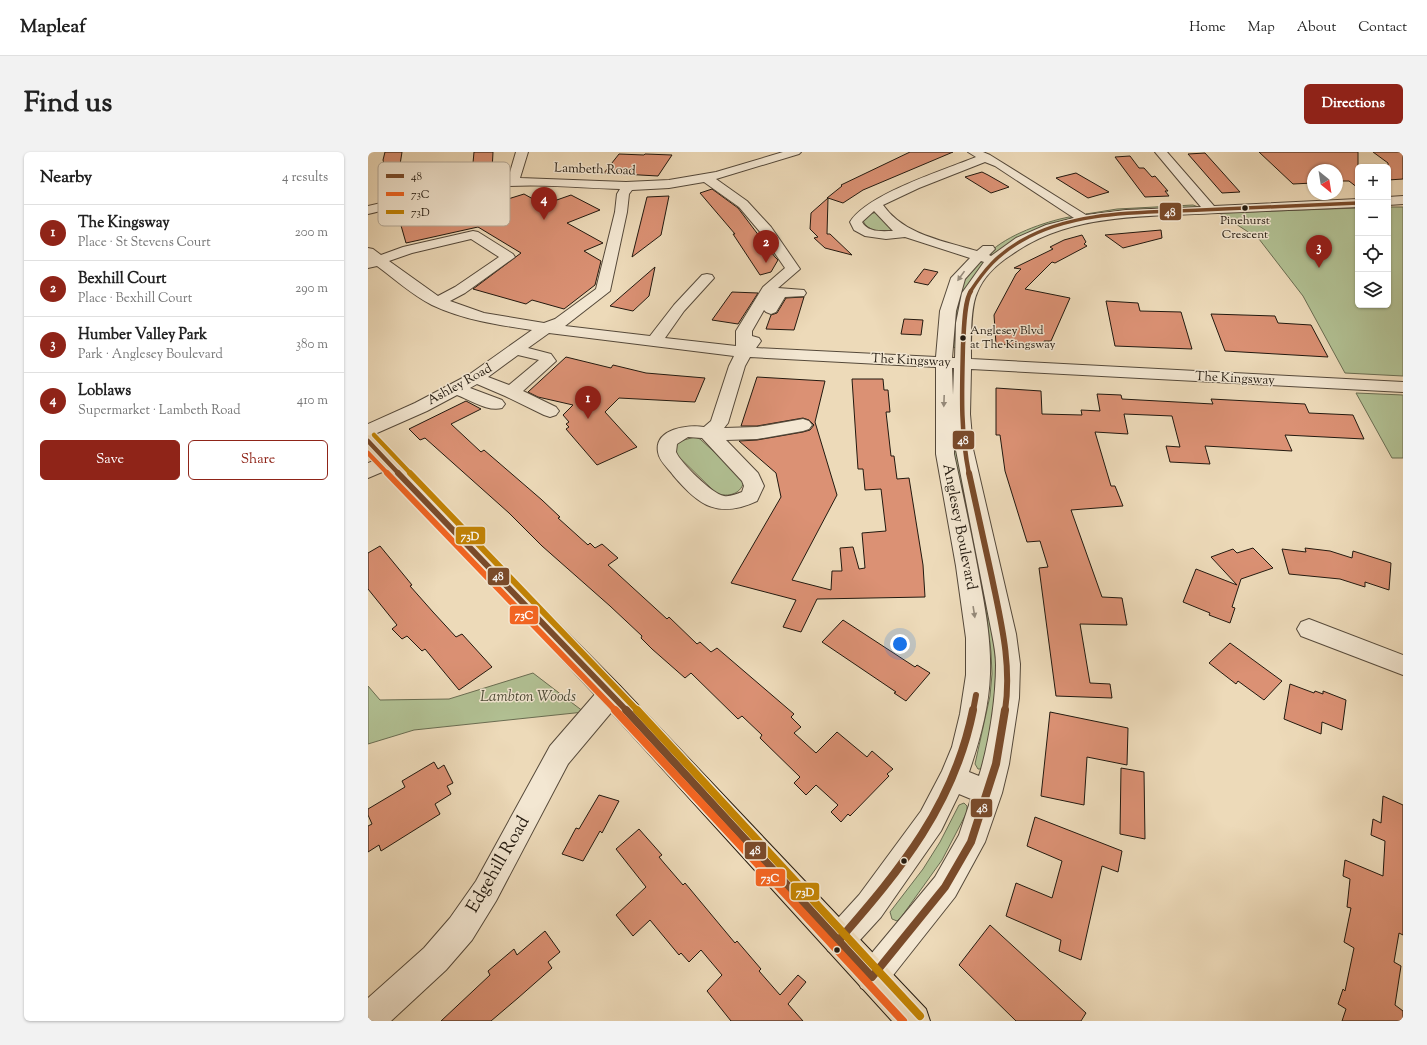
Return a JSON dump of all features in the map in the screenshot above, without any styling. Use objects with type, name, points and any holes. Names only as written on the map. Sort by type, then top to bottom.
[{"type":"main road","points":[[368,441],[377,467],[611,694],[914,1021]]},
{"type":"street","points":[[513,182],[522,152]]},
{"type":"street","name":"Lambeth Road","points":[[510,182],[629,185],[668,184],[707,178],[737,171],[795,152]]},
{"type":"street","points":[[1161,152],[1209,206]]},
{"type":"street","points":[[906,233],[885,235],[867,232],[860,229],[856,222],[859,217],[876,204],[980,154],[1080,216]]},
{"type":"street","points":[[707,178],[743,204],[766,230],[793,269],[770,287],[744,331],[744,352]]},
{"type":"street","name":"Ashley Road","points":[[368,431],[458,389],[476,378],[546,328],[560,322],[603,291],[621,212],[623,194],[629,185]]},
{"type":"street","points":[[1391,195],[1403,194]]},
{"type":"street","name":"Anglesey Boulevard","points":[[872,977],[945,887],[971,842],[988,793],[996,764],[1007,698],[1008,664],[1004,634],[964,449],[961,414],[953,363],[948,311],[958,278],[979,256],[996,243],[1024,228],[1080,216],[1126,214],[1209,206],[1355,196]]},
{"type":"street","points":[[1391,201],[1403,200]]},
{"type":"street","name":"Anglesey Boulevard","points":[[1209,206],[1254,208],[1355,203]]},
{"type":"street","points":[[876,204],[897,228],[906,233],[993,260]]},
{"type":"street","name":"Lambeth Road","points":[[368,210],[378,208]]},
{"type":"street","name":"Anglesey Boulevard","points":[[839,940],[870,906],[931,821],[954,778],[965,747],[974,714],[978,675],[978,638],[967,566],[945,454],[953,363],[964,323],[969,293],[993,260],[1021,241],[1080,216]]},
{"type":"street","points":[[372,259],[473,235],[508,257],[460,290],[438,302]]},
{"type":"street","name":"The Kingsway","points":[[372,259],[438,302],[481,317],[546,328],[744,352],[1403,387]]},
{"type":"street","points":[[654,341],[679,308],[707,278]]},
{"type":"street","points":[[708,433],[719,423],[736,370],[744,352],[758,334],[780,292],[800,293]]},
{"type":"street","points":[[511,392],[548,361],[545,357],[516,350]]},
{"type":"street","points":[[476,378],[511,392],[550,411]]},
{"type":"street","points":[[458,389],[496,404]]},
{"type":"street","points":[[708,433],[751,478],[754,486],[750,496],[734,504],[715,502],[705,496],[668,456],[666,450],[667,444],[677,435],[693,430],[708,433],[743,434],[803,424]]},
{"type":"street","points":[[1309,629],[1403,665]]},
{"type":"street","name":"Edgehill Road","points":[[368,1020],[435,959],[461,928],[486,891],[559,756],[611,694]]},
{"type":"street","points":[[954,778],[988,793]]},
{"type":"green space","points":[[1193,205],[1201,208],[1090,215],[1086,214],[1117,209]]},
{"type":"green space","points":[[1391,207],[1403,207],[1403,376],[1345,373],[1303,296],[1259,239],[1219,213],[1355,208],[1355,308],[1391,308]]},
{"type":"green space","points":[[877,212],[892,229],[892,231],[876,231],[865,224],[863,221],[870,214]]},
{"type":"green space","points":[[1069,217],[1074,218],[993,255],[989,253],[1006,240],[1026,230],[1048,222]]},
{"type":"green space","points":[[979,262],[985,262],[977,278],[960,348],[949,347],[956,297],[965,278]]},
{"type":"green space","points":[[952,380],[958,380],[997,627],[994,725],[981,769],[978,769],[975,764],[990,696],[992,674],[991,652],[987,616],[953,459]]},
{"type":"green space","points":[[1356,393],[1403,395],[1403,458],[1392,458]]},
{"type":"green space","points":[[695,437],[700,439],[744,479],[741,488],[734,494],[725,495],[716,493],[675,453],[675,446],[680,441]]},
{"type":"green space","name":"Lambton Woods","points":[[533,673],[584,712],[414,730],[368,744],[368,686],[380,700],[449,699]]},
{"type":"green space","points":[[964,803],[967,806],[967,812],[942,860],[902,916],[897,921],[892,919],[890,912],[923,869],[940,842],[959,805]]},
{"type":"building","points":[[385,152],[402,152],[400,162],[384,162]]},
{"type":"building","points":[[474,152],[493,152],[492,162],[473,162]]},
{"type":"building","points":[[910,152],[953,152],[863,190],[843,203],[827,198],[842,186],[841,185]]},
{"type":"building","points":[[1259,152],[1358,152],[1358,164],[1355,164],[1355,186],[1349,181],[1343,181],[1343,164],[1307,164],[1307,183],[1293,184]]},
{"type":"building","points":[[1373,152],[1403,152],[1403,179],[1391,180],[1391,164]]},
{"type":"building","points":[[1205,153],[1240,192],[1222,193],[1188,154]]},
{"type":"building","points":[[619,154],[672,155],[658,176],[604,173]]},
{"type":"building","points":[[1130,156],[1139,168],[1144,168],[1152,177],[1155,176],[1168,191],[1165,191],[1169,196],[1145,197],[1115,157]]},
{"type":"building","points":[[982,172],[1009,187],[991,193],[965,177]]},
{"type":"building","points":[[1076,173],[1109,192],[1088,198],[1056,178]]},
{"type":"building","points":[[712,189],[738,208],[778,260],[771,272],[760,275],[733,234],[735,234],[700,193]]},
{"type":"building","points":[[524,194],[533,199],[539,196],[551,202],[571,195],[600,210],[567,223],[603,243],[584,251],[601,261],[595,285],[564,309],[532,300],[526,304],[473,289],[521,253],[478,227],[406,243],[401,226],[510,226],[510,198]]},
{"type":"building","points":[[669,196],[661,235],[632,257],[647,197]]},
{"type":"building","points":[[828,198],[827,234],[830,234],[852,255],[825,248],[814,238],[818,237],[810,229],[811,213]]},
{"type":"building","points":[[1161,230],[1162,238],[1123,248],[1105,235]]},
{"type":"building","points":[[1082,235],[1086,242],[1084,244],[1087,246],[1055,263],[1052,262],[1025,289],[1070,298],[1051,341],[1044,341],[1044,346],[996,344],[994,315],[1016,274],[1021,269],[1014,268],[1053,249],[1050,247],[1064,240]]},
{"type":"building","points":[[655,267],[649,296],[633,311],[610,306]]},
{"type":"building","points":[[924,269],[938,272],[928,285],[914,282]]},
{"type":"building","points":[[732,292],[758,293],[738,324],[712,320]]},
{"type":"building","points":[[804,297],[794,330],[766,329],[771,315],[777,313],[786,298]]},
{"type":"building","points":[[1106,301],[1138,303],[1140,311],[1181,312],[1192,349],[1115,346]]},
{"type":"building","points":[[1211,314],[1275,316],[1278,323],[1311,325],[1328,357],[1225,351]]},
{"type":"building","points":[[904,319],[923,320],[921,335],[901,334]]},
{"type":"building","points":[[566,357],[611,368],[613,365],[646,373],[705,378],[695,402],[619,398],[605,412],[637,447],[597,465],[566,429],[569,427],[566,424],[569,422],[563,415],[573,405],[538,397],[528,392]]},
{"type":"building","points":[[757,377],[825,381],[815,422],[837,495],[792,580],[831,590],[832,571],[842,571],[840,548],[853,547],[859,569],[865,568],[862,533],[886,531],[881,489],[865,490],[863,469],[858,469],[852,379],[883,379],[884,390],[888,390],[890,412],[886,412],[891,456],[894,456],[897,479],[909,478],[923,565],[925,597],[817,599],[801,632],[783,627],[796,600],[731,583],[781,497],[776,473],[739,441],[757,440],[803,432],[810,430],[814,425],[809,420],[803,418],[757,426],[741,426]]},
{"type":"building","points":[[996,388],[1041,391],[1042,414],[1082,415],[1081,410],[1100,411],[1097,394],[1121,395],[1122,399],[1213,404],[1211,399],[1305,404],[1309,413],[1353,415],[1364,439],[1285,435],[1292,451],[1205,446],[1210,464],[1170,462],[1166,446],[1180,447],[1172,416],[1124,414],[1128,434],[1095,432],[1111,486],[1115,486],[1123,506],[1071,510],[1102,597],[1122,598],[1127,625],[1080,624],[1090,683],[1110,684],[1112,698],[1056,696],[1039,568],[1048,567],[1040,541],[1027,542],[1005,471],[1000,435],[996,435]]},
{"type":"building","points":[[466,401],[481,409],[451,424],[481,452],[484,450],[542,500],[560,517],[558,518],[588,545],[590,543],[595,548],[602,544],[618,558],[608,565],[667,619],[669,617],[697,644],[700,642],[711,652],[717,648],[794,714],[791,717],[801,727],[794,733],[816,753],[837,732],[867,757],[872,751],[893,769],[887,774],[889,776],[850,816],[848,814],[841,822],[831,812],[838,805],[816,785],[806,795],[794,783],[800,777],[760,738],[762,735],[742,716],[738,719],[691,673],[685,678],[652,649],[641,638],[642,636],[610,606],[542,546],[509,513],[425,438],[420,440],[409,429]]},
{"type":"building","points":[[380,546],[412,585],[410,586],[456,637],[462,634],[492,667],[459,690],[425,649],[422,651],[407,636],[402,639],[392,629],[397,625],[368,589],[368,553]]},
{"type":"building","points":[[1253,548],[1273,568],[1241,579],[1232,607],[1235,608],[1230,623],[1209,615],[1210,613],[1183,602],[1196,569],[1237,585],[1211,557],[1233,549],[1237,553]]},
{"type":"building","points":[[1305,548],[1330,551],[1352,558],[1353,551],[1391,563],[1389,590],[1365,582],[1365,587],[1340,579],[1289,574],[1282,549],[1306,552]]},
{"type":"building","points":[[843,620],[915,667],[917,665],[930,673],[906,701],[894,693],[896,692],[822,642]]},
{"type":"building","points":[[1230,643],[1282,681],[1264,700],[1238,681],[1236,684],[1209,663]]},
{"type":"building","points":[[1290,684],[1314,693],[1315,691],[1323,694],[1323,691],[1346,700],[1342,730],[1322,722],[1321,734],[1284,719]]},
{"type":"building","points":[[1050,712],[1128,728],[1127,765],[1087,757],[1084,805],[1041,796]]},
{"type":"building","points":[[434,762],[438,769],[444,765],[453,783],[447,786],[451,794],[435,804],[440,814],[381,851],[379,845],[368,852],[368,826],[372,824],[368,815],[368,809],[405,787],[402,781]]},
{"type":"building","points":[[1121,768],[1144,772],[1145,839],[1120,834]]},
{"type":"building","points":[[599,795],[619,801],[602,833],[600,831],[583,861],[562,854],[576,828],[579,829]]},
{"type":"building","points":[[1383,796],[1403,805],[1403,935],[1399,933],[1394,962],[1401,966],[1395,1005],[1403,1011],[1403,1021],[1342,1021],[1346,1009],[1338,1004],[1343,989],[1345,991],[1354,948],[1344,942],[1351,908],[1347,907],[1350,879],[1343,876],[1345,860],[1383,876],[1385,841],[1371,835],[1373,819],[1381,823]]},
{"type":"building","points":[[1035,817],[1122,851],[1118,872],[1102,866],[1081,960],[1059,951],[1061,940],[1006,916],[1016,883],[1052,898],[1062,861],[1027,846]]},
{"type":"building","points":[[639,829],[662,855],[659,857],[664,863],[683,885],[685,883],[735,943],[737,941],[761,969],[759,971],[780,995],[798,975],[806,982],[788,1004],[803,1021],[731,1021],[707,991],[722,975],[701,950],[689,962],[681,953],[679,955],[650,920],[633,936],[616,915],[646,887],[616,849]]},
{"type":"building","points":[[990,925],[1086,1013],[1081,1021],[1016,1021],[959,965]]},
{"type":"building","points":[[545,931],[560,952],[548,962],[552,968],[518,998],[491,1021],[441,1021],[490,975],[488,971],[514,949],[517,955]]},
{"type":"transit line","name":"48","points":[[368,441],[611,694],[872,977],[945,887],[971,842],[996,764],[1007,698],[1008,664],[1004,634],[964,449],[961,414],[964,323],[969,293],[986,268],[993,261],[1021,241],[1051,228],[1084,219],[1126,214],[1355,203]]},
{"type":"transit line","name":"73D","points":[[374,435],[617,689],[920,1016]]},
{"type":"transit line","name":"73C","points":[[368,453],[605,699],[903,1021]]},
{"type":"transit line","name":"48","points":[[839,940],[908,857],[937,811],[949,788],[959,763],[969,729],[976,695]]},
{"type":"place","name":"Pinehurst Crescent","points":[[1245,208]]},
{"type":"place","name":"Loblaws","points":[[544,220]]},
{"type":"place","name":"Bexhill Court","points":[[766,263]]},
{"type":"place","name":"Humber Valley Park","points":[[1319,268]]},
{"type":"place","name":"Anglesey Blvd at The Kingsway","points":[[963,338]]},
{"type":"place","name":"The Kingsway","points":[[588,419]]}]
